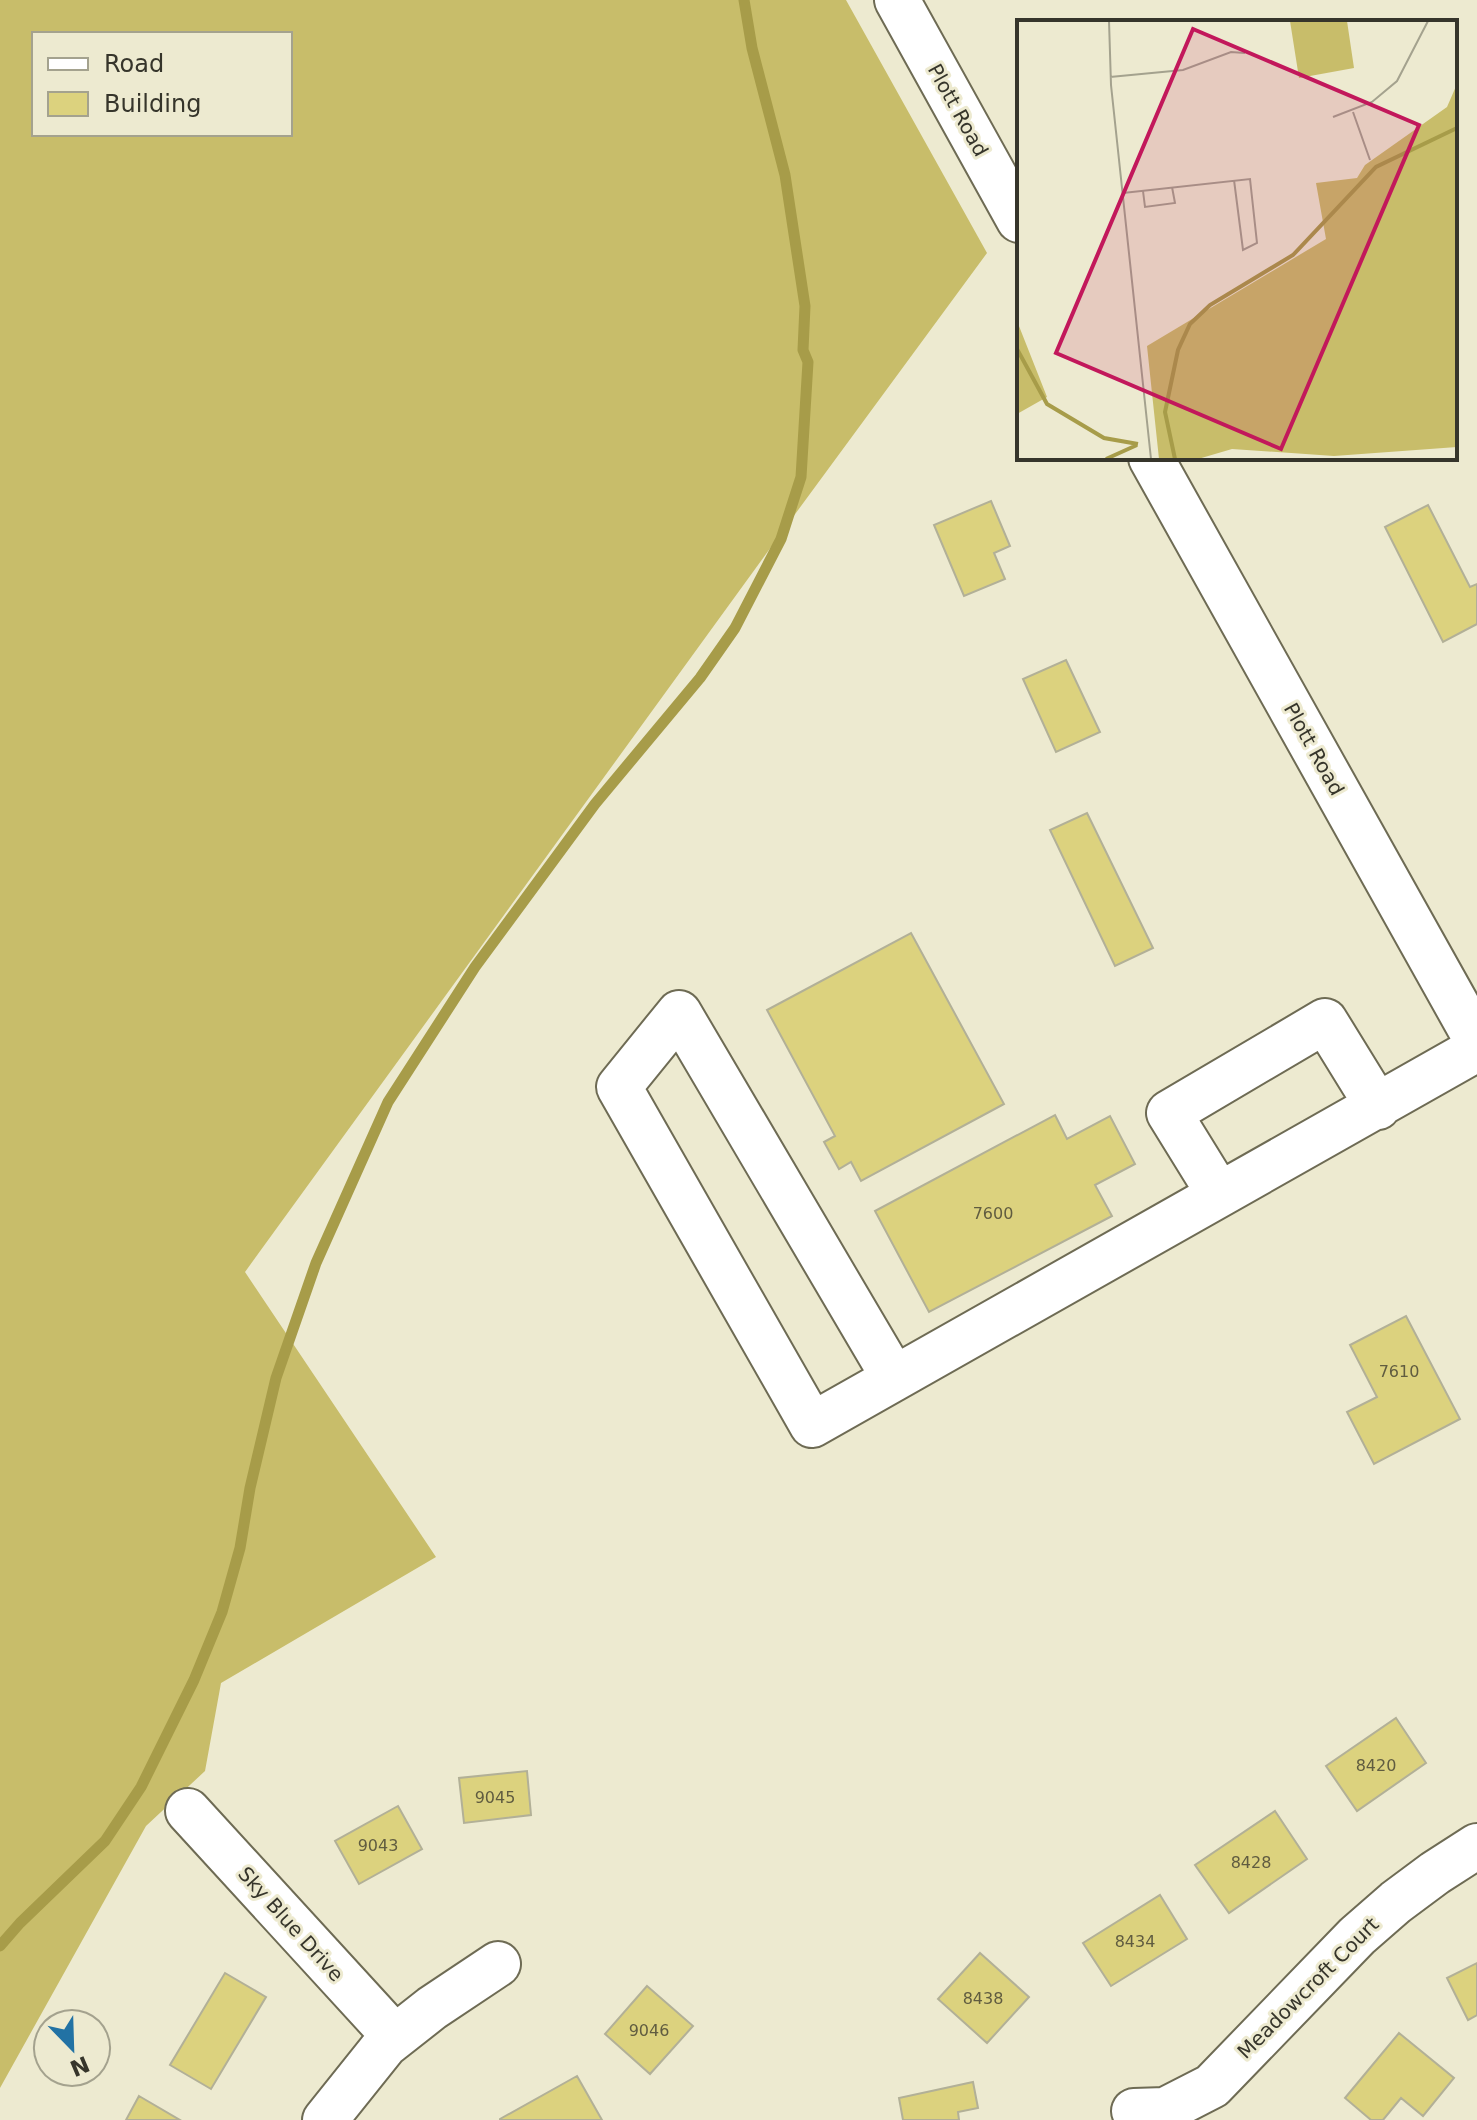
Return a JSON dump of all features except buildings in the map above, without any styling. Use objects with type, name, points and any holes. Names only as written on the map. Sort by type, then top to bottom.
[{"type":"street","name":"Plott Road","points":[[897,0],[1017,216]]},
{"type":"street","name":"Plott Road","points":[[1152,460],[1477,1041]]},
{"type":"street","points":[[894,1378],[679,1013],[619,1087],[812,1425],[1477,1049]]},
{"type":"street","points":[[1219,1194],[1169,1113],[1325,1021],[1378,1107]]},
{"type":"street","name":"Sky Blue Drive","points":[[188,1811],[395,2037]]},
{"type":"street","name":"Meadowcroft Court","points":[[1134,2111],[1165,2110],[1212,2086],[1357,1936],[1396,1902],[1477,1846]]},
{"type":"street","points":[[325,2120],[385,2045],[432,2008],[498,1964]]},
{"type":"shaded area","points":[[0,0],[846,0],[987,253],[245,1272],[436,1557],[221,1683],[205,1771],[146,1826],[45,2008],[32,2008],[32,2031],[0,2088]]},
{"type":"waterway","points":[[0,1946],[105,1841],[141,1787],[194,1680],[222,1612],[240,1548],[250,1488],[276,1378],[316,1263],[388,1102],[475,967],[595,804],[700,678],[735,628],[781,539],[801,477],[808,362],[803,350],[805,306],[785,175],[752,48],[744,0]]}]
